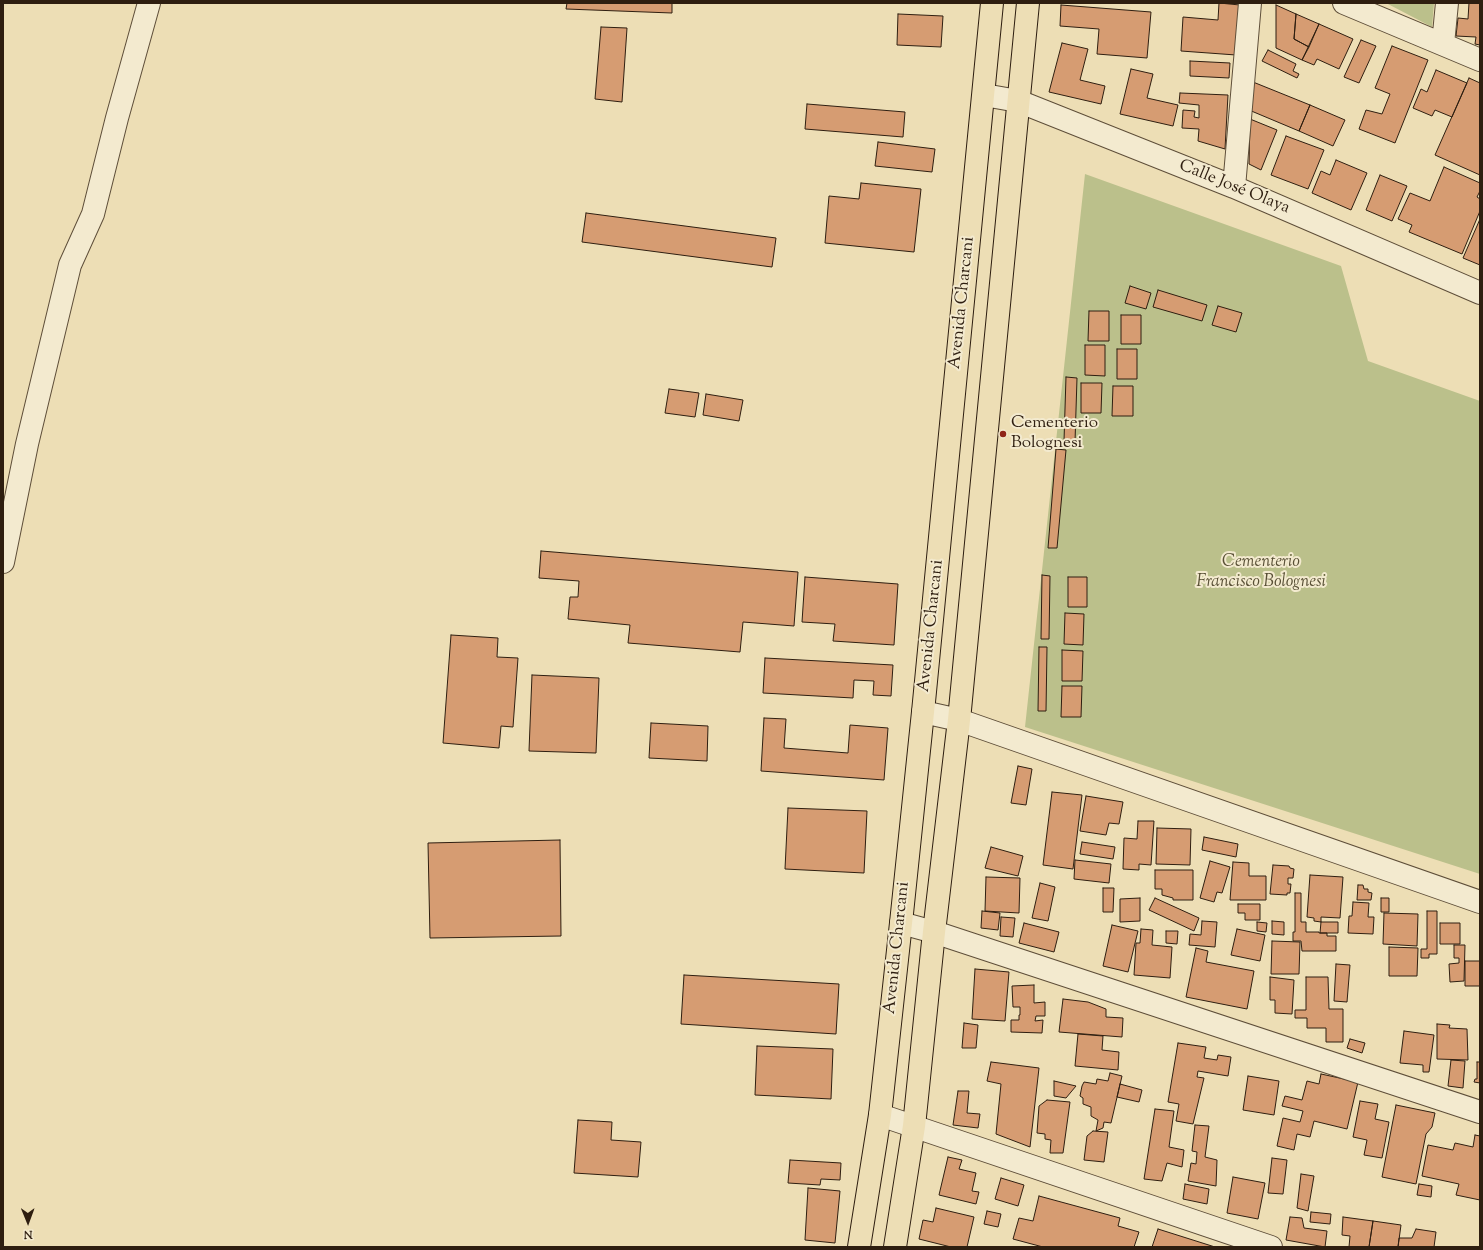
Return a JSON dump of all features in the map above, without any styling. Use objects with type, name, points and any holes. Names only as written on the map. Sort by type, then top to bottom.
[{"type":"main road","name":"Avenida Charcani","points":[[859,1247],[880,1115],[901,922],[992,3]]},
{"type":"main road","name":"Avenida Charcani","points":[[895,1247],[914,1126],[934,932],[959,720],[1028,3]]},
{"type":"street","points":[[3,562],[27,444],[70,265],[93,214],[116,118],[149,3]]},
{"type":"street","points":[[1234,187],[1250,3]]},
{"type":"street","points":[[1344,3],[1480,60]]},
{"type":"street","points":[[1443,44],[1447,3]]},
{"type":"street","name":"Calle José Olaya","points":[[984,95],[1018,101],[1234,187],[1480,293]]},
{"type":"street","points":[[923,712],[959,720],[1480,902]]},
{"type":"street","points":[[901,922],[1480,1112]]},
{"type":"street","points":[[880,1115],[1271,1247]]},
{"type":"green space","points":[[1386,3],[1434,3],[1432,27]]},
{"type":"green space","name":"Cementerio Francisco Bolognesi","points":[[1085,174],[1341,266],[1368,361],[1480,401],[1480,874],[1025,727]]},
{"type":"building","points":[[567,3],[672,3],[672,13],[566,9]]},
{"type":"building","points":[[1219,3],[1240,5],[1236,55],[1181,51],[1183,17],[1218,20]]},
{"type":"building","points":[[1469,3],[1480,3],[1480,45],[1475,44],[1476,37],[1456,36],[1458,18],[1468,19]]},
{"type":"building","points":[[1061,5],[1151,12],[1147,58],[1097,54],[1099,29],[1060,26]]},
{"type":"building","points":[[1276,5],[1296,14],[1294,39],[1309,47],[1302,60],[1276,48]]},
{"type":"building","points":[[898,14],[943,16],[941,47],[897,45]]},
{"type":"building","points":[[1296,14],[1319,24],[1309,47],[1294,39]]},
{"type":"building","points":[[1319,24],[1353,39],[1339,69],[1317,59],[1314,65],[1302,60]]},
{"type":"building","points":[[601,27],[627,28],[622,102],[595,99]]},
{"type":"building","points":[[1361,40],[1376,46],[1359,83],[1344,77]]},
{"type":"building","points":[[1062,43],[1088,49],[1080,80],[1105,86],[1101,104],[1049,92]]},
{"type":"building","points":[[1392,46],[1428,60],[1395,143],[1359,129],[1366,110],[1382,114],[1390,94],[1375,88]]},
{"type":"building","points":[[1268,50],[1296,64],[1293,71],[1299,74],[1297,78],[1262,61]]},
{"type":"building","points":[[1190,61],[1230,63],[1229,78],[1190,76]]},
{"type":"building","points":[[1131,69],[1153,74],[1147,98],[1178,105],[1173,126],[1120,114]]},
{"type":"building","points":[[1436,70],[1467,83],[1452,117],[1435,110],[1432,116],[1413,108],[1421,89],[1427,92]]},
{"type":"building","points":[[1469,78],[1480,83],[1480,175],[1435,155]]},
{"type":"building","points":[[1253,82],[1310,105],[1299,131],[1249,110]]},
{"type":"building","points":[[1180,93],[1228,95],[1225,149],[1198,141],[1199,129],[1182,128],[1183,110],[1195,111],[1194,117],[1199,118],[1199,105],[1179,103]]},
{"type":"building","points":[[807,104],[905,112],[903,137],[805,129]]},
{"type":"building","points":[[1310,105],[1345,120],[1333,146],[1299,131]]},
{"type":"building","points":[[1250,119],[1277,130],[1261,170],[1249,164]]},
{"type":"building","points":[[1286,136],[1324,150],[1308,189],[1271,175]]},
{"type":"building","points":[[878,142],[935,149],[932,172],[875,166]]},
{"type":"building","points":[[1336,160],[1367,173],[1351,210],[1312,193],[1321,171],[1330,175]]},
{"type":"building","points":[[1444,167],[1480,183],[1480,191],[1477,197],[1480,199],[1480,211],[1462,254],[1409,232],[1412,225],[1398,219],[1410,193],[1430,201]]},
{"type":"building","points":[[1380,175],[1407,186],[1392,221],[1366,210]]},
{"type":"building","points":[[861,183],[921,189],[914,252],[825,243],[829,196],[859,199]]},
{"type":"building","points":[[586,213],[776,238],[772,267],[582,242]]},
{"type":"building","points":[[1480,219],[1480,265],[1463,258]]},
{"type":"building","points":[[1130,286],[1151,293],[1146,309],[1125,303]]},
{"type":"building","points":[[1158,290],[1207,305],[1202,321],[1153,307]]},
{"type":"building","points":[[1218,306],[1242,313],[1236,332],[1212,325]]},
{"type":"building","points":[[1089,311],[1109,311],[1109,341],[1088,341]]},
{"type":"building","points":[[1121,315],[1141,315],[1141,344],[1121,344]]},
{"type":"building","points":[[1085,345],[1105,345],[1105,376],[1085,375]]},
{"type":"building","points":[[1117,349],[1137,349],[1137,379],[1117,379]]},
{"type":"building","points":[[1066,377],[1077,378],[1075,442],[1064,441]]},
{"type":"building","points":[[1081,383],[1102,383],[1101,413],[1081,413]]},
{"type":"building","points":[[1113,386],[1133,386],[1133,416],[1112,416]]},
{"type":"building","points":[[669,389],[699,393],[695,417],[665,413]]},
{"type":"building","points":[[706,394],[743,400],[739,421],[703,415]]},
{"type":"building","points":[[1056,449],[1066,450],[1057,548],[1048,548]]},
{"type":"building","points":[[541,551],[798,572],[794,626],[743,622],[740,652],[628,643],[630,625],[568,619],[570,597],[578,597],[579,581],[539,578]]},
{"type":"building","points":[[1042,575],[1050,576],[1049,639],[1041,639]]},
{"type":"building","points":[[805,577],[898,584],[894,645],[833,641],[835,624],[802,622]]},
{"type":"building","points":[[1068,577],[1087,577],[1087,607],[1068,607]]},
{"type":"building","points":[[1065,613],[1084,614],[1083,645],[1064,644]]},
{"type":"building","points":[[451,635],[498,638],[497,657],[518,658],[513,727],[501,726],[499,748],[443,743]]},
{"type":"building","points":[[1039,647],[1047,647],[1046,711],[1038,711]]},
{"type":"building","points":[[1062,650],[1083,651],[1082,681],[1062,681]]},
{"type":"building","points":[[765,658],[893,665],[891,696],[873,695],[874,681],[854,680],[853,698],[763,693]]},
{"type":"building","points":[[532,675],[599,678],[596,753],[529,751]]},
{"type":"building","points":[[1062,686],[1082,686],[1081,717],[1061,717]]},
{"type":"building","points":[[764,718],[786,719],[784,748],[848,753],[850,725],[888,728],[884,780],[761,771]]},
{"type":"building","points":[[651,723],[708,726],[707,761],[649,758]]},
{"type":"building","points":[[1018,766],[1032,769],[1026,805],[1011,803]]},
{"type":"building","points":[[1052,792],[1082,795],[1073,869],[1043,865]]},
{"type":"building","points":[[1086,796],[1123,802],[1119,824],[1109,823],[1106,835],[1080,831]]},
{"type":"building","points":[[788,808],[867,811],[864,873],[785,869]]},
{"type":"building","points":[[1138,821],[1154,821],[1151,865],[1139,864],[1139,870],[1123,869],[1124,838],[1137,839]]},
{"type":"building","points":[[1157,828],[1191,829],[1190,865],[1156,864]]},
{"type":"building","points":[[1204,837],[1238,844],[1236,857],[1202,850]]},
{"type":"building","points":[[560,840],[561,936],[430,938],[428,843]]},
{"type":"building","points":[[1082,842],[1115,847],[1113,859],[1080,854]]},
{"type":"building","points":[[991,847],[1023,856],[1018,876],[985,868]]},
{"type":"building","points":[[1075,860],[1111,864],[1109,883],[1074,879]]},
{"type":"building","points":[[1210,861],[1230,867],[1222,893],[1217,892],[1214,902],[1200,898]]},
{"type":"building","points":[[1233,862],[1249,863],[1249,876],[1266,876],[1266,900],[1230,900]]},
{"type":"building","points":[[1273,865],[1289,866],[1290,868],[1294,869],[1293,878],[1288,878],[1288,884],[1291,884],[1290,893],[1287,893],[1287,895],[1270,894]]},
{"type":"building","points":[[1155,870],[1193,870],[1193,900],[1173,900],[1173,898],[1162,895],[1162,889],[1155,889]]},
{"type":"building","points":[[1310,875],[1343,877],[1340,918],[1321,917],[1321,922],[1314,921],[1314,918],[1307,917]]},
{"type":"building","points":[[986,877],[1020,878],[1019,913],[985,911]]},
{"type":"building","points":[[1040,883],[1055,887],[1048,921],[1032,918]]},
{"type":"building","points":[[1358,885],[1363,885],[1364,889],[1368,889],[1368,892],[1372,893],[1371,900],[1357,900]]},
{"type":"building","points":[[1103,888],[1114,888],[1113,912],[1103,912]]},
{"type":"building","points":[[1295,893],[1301,893],[1301,922],[1306,922],[1306,932],[1327,933],[1327,936],[1336,936],[1336,951],[1302,951],[1301,941],[1293,941],[1293,932],[1295,932]]},
{"type":"building","points":[[1140,898],[1140,921],[1120,922],[1120,899]]},
{"type":"building","points":[[1155,898],[1199,918],[1194,931],[1149,910]]},
{"type":"building","points":[[1381,898],[1389,898],[1389,912],[1381,912]]},
{"type":"building","points":[[1353,902],[1369,903],[1368,917],[1374,917],[1373,934],[1348,933],[1349,916],[1352,916]]},
{"type":"building","points":[[1238,904],[1260,904],[1260,920],[1245,920],[1245,913],[1238,913]]},
{"type":"building","points":[[982,911],[1000,913],[998,930],[981,928]]},
{"type":"building","points":[[1427,911],[1437,911],[1437,954],[1429,954],[1429,958],[1421,958],[1421,949],[1427,949]]},
{"type":"building","points":[[1384,913],[1418,914],[1417,946],[1383,944]]},
{"type":"building","points":[[1001,917],[1015,918],[1013,937],[1000,936]]},
{"type":"building","points":[[1202,921],[1217,922],[1215,947],[1189,945],[1190,934],[1201,935]]},
{"type":"building","points":[[1272,921],[1284,922],[1284,935],[1272,934]]},
{"type":"building","points":[[1257,922],[1267,923],[1266,932],[1257,931]]},
{"type":"building","points":[[1321,922],[1338,922],[1338,933],[1320,933]]},
{"type":"building","points":[[1024,923],[1059,932],[1054,952],[1019,943]]},
{"type":"building","points":[[1440,923],[1460,923],[1460,944],[1440,944]]},
{"type":"building","points":[[1112,925],[1138,931],[1128,972],[1103,966]]},
{"type":"building","points":[[1141,929],[1153,930],[1152,945],[1172,947],[1170,978],[1134,975],[1136,943],[1140,943]]},
{"type":"building","points":[[1237,929],[1265,935],[1260,961],[1231,955]]},
{"type":"building","points":[[1166,931],[1178,931],[1177,944],[1166,943]]},
{"type":"building","points":[[1272,941],[1300,942],[1299,974],[1271,974]]},
{"type":"building","points":[[1454,945],[1465,945],[1464,981],[1450,982],[1449,964],[1459,963],[1459,958],[1454,958]]},
{"type":"building","points":[[1389,947],[1418,948],[1417,976],[1389,976]]},
{"type":"building","points":[[1196,948],[1208,951],[1206,962],[1254,971],[1247,1009],[1186,997]]},
{"type":"building","points":[[1465,961],[1480,961],[1480,986],[1465,986]]},
{"type":"building","points":[[1336,964],[1350,965],[1347,1002],[1334,1001]]},
{"type":"building","points":[[975,969],[1009,972],[1005,1021],[972,1019]]},
{"type":"building","points":[[684,975],[839,984],[836,1034],[681,1024]]},
{"type":"building","points":[[1270,977],[1294,980],[1292,1014],[1275,1013],[1275,1000],[1270,1000]]},
{"type":"building","points":[[1306,977],[1328,977],[1329,1009],[1343,1009],[1343,1042],[1326,1042],[1326,1028],[1307,1028],[1307,1018],[1295,1018],[1295,1010],[1306,1010]]},
{"type":"building","points":[[1034,985],[1034,1003],[1045,1002],[1045,1016],[1036,1016],[1035,1021],[1043,1020],[1042,1033],[1011,1032],[1011,1020],[1019,1020],[1020,1015],[1020,1007],[1013,1007],[1012,986]]},
{"type":"building","points":[[1063,999],[1088,1002],[1106,1009],[1106,1017],[1123,1018],[1122,1037],[1059,1032]]},
{"type":"building","points":[[964,1023],[978,1025],[976,1048],[962,1048]]},
{"type":"building","points":[[1437,1024],[1450,1025],[1449,1028],[1467,1029],[1468,1060],[1437,1059]]},
{"type":"building","points":[[1404,1031],[1434,1035],[1429,1072],[1423,1072],[1423,1065],[1400,1063]]},
{"type":"building","points":[[1078,1034],[1103,1036],[1102,1050],[1119,1052],[1118,1070],[1075,1066]]},
{"type":"building","points":[[1350,1039],[1365,1043],[1362,1053],[1347,1048]]},
{"type":"building","points":[[1178,1043],[1206,1047],[1204,1058],[1217,1060],[1218,1055],[1231,1057],[1228,1076],[1198,1071],[1197,1077],[1204,1078],[1193,1124],[1176,1121],[1179,1104],[1168,1102]]},
{"type":"building","points":[[757,1046],[833,1049],[831,1099],[755,1095]]},
{"type":"building","points":[[1451,1060],[1465,1061],[1463,1088],[1448,1086]]},
{"type":"building","points":[[991,1062],[1039,1068],[1030,1147],[996,1134],[1001,1084],[987,1081]]},
{"type":"building","points":[[1477,1062],[1480,1062],[1480,1083],[1474,1082],[1475,1079],[1477,1079]]},
{"type":"building","points":[[1110,1073],[1122,1076],[1111,1123],[1104,1122],[1103,1128],[1096,1131],[1098,1120],[1091,1116],[1091,1107],[1083,1104],[1083,1098],[1080,1096],[1082,1086],[1084,1082],[1096,1084],[1097,1079],[1108,1081]]},
{"type":"building","points":[[1321,1074],[1358,1082],[1347,1129],[1314,1121],[1310,1137],[1297,1134],[1294,1150],[1277,1146],[1283,1118],[1300,1122],[1303,1111],[1282,1106],[1285,1096],[1302,1100],[1307,1081],[1319,1084]]},
{"type":"building","points":[[1248,1076],[1279,1081],[1274,1115],[1243,1110]]},
{"type":"building","points":[[1054,1081],[1076,1086],[1066,1098],[1054,1096]]},
{"type":"building","points":[[1120,1084],[1142,1090],[1139,1102],[1117,1097]]},
{"type":"building","points":[[958,1091],[969,1091],[967,1113],[980,1114],[978,1128],[953,1125]]},
{"type":"building","points":[[1047,1100],[1070,1102],[1063,1153],[1050,1153],[1051,1140],[1045,1139],[1045,1134],[1037,1133],[1039,1106]]},
{"type":"building","points":[[1360,1101],[1378,1104],[1375,1119],[1389,1122],[1382,1158],[1364,1155],[1367,1140],[1353,1137]]},
{"type":"building","points":[[1396,1105],[1435,1113],[1432,1127],[1426,1134],[1416,1184],[1382,1177]]},
{"type":"building","points":[[1155,1109],[1174,1111],[1169,1147],[1184,1150],[1182,1167],[1167,1163],[1162,1181],[1144,1179]]},
{"type":"building","points":[[578,1120],[612,1122],[611,1140],[641,1142],[638,1177],[574,1173]]},
{"type":"building","points":[[1195,1125],[1209,1126],[1205,1157],[1217,1160],[1216,1186],[1188,1181],[1191,1163],[1196,1164],[1197,1152],[1192,1151]]},
{"type":"building","points":[[1093,1131],[1108,1132],[1104,1162],[1084,1160],[1087,1136]]},
{"type":"building","points":[[1475,1135],[1480,1136],[1480,1200],[1456,1195],[1459,1184],[1422,1176],[1428,1145],[1453,1150],[1455,1143],[1473,1147]]},
{"type":"building","points":[[948,1157],[962,1160],[959,1169],[976,1173],[972,1191],[979,1192],[976,1204],[939,1195]]},
{"type":"building","points":[[1272,1158],[1287,1160],[1283,1194],[1268,1193]]},
{"type":"building","points":[[790,1160],[841,1163],[840,1180],[821,1179],[820,1185],[788,1183]]},
{"type":"building","points":[[1301,1174],[1314,1176],[1308,1211],[1297,1208]]},
{"type":"building","points":[[1233,1177],[1265,1183],[1258,1219],[1227,1213]]},
{"type":"building","points":[[1001,1178],[1024,1185],[1018,1206],[995,1199]]},
{"type":"building","points":[[1185,1184],[1209,1189],[1207,1204],[1183,1199]]},
{"type":"building","points":[[1419,1184],[1432,1186],[1431,1197],[1417,1195]]},
{"type":"building","points":[[808,1188],[840,1191],[835,1243],[805,1240]]},
{"type":"building","points":[[1039,1196],[1120,1218],[1118,1226],[1139,1232],[1134,1247],[1043,1247],[1013,1239],[1019,1218],[1033,1221]]},
{"type":"building","points":[[936,1208],[974,1217],[967,1247],[951,1247],[919,1239],[923,1220],[933,1222]]},
{"type":"building","points":[[987,1211],[1001,1214],[998,1227],[984,1224]]},
{"type":"building","points":[[1311,1212],[1331,1214],[1330,1224],[1310,1222]]},
{"type":"building","points":[[1290,1217],[1302,1218],[1304,1228],[1327,1231],[1325,1247],[1286,1240]]},
{"type":"building","points":[[1343,1217],[1373,1221],[1369,1247],[1349,1247],[1350,1236],[1342,1235]]},
{"type":"building","points":[[1373,1221],[1401,1225],[1398,1247],[1369,1247]]},
{"type":"building","points":[[1158,1229],[1215,1247],[1152,1247]]},
{"type":"building","points":[[1416,1229],[1436,1232],[1434,1247],[1398,1247],[1399,1238],[1412,1238]]},
{"type":"place","name":"Cementerio Bolognesi","points":[[1003,434]]}]
